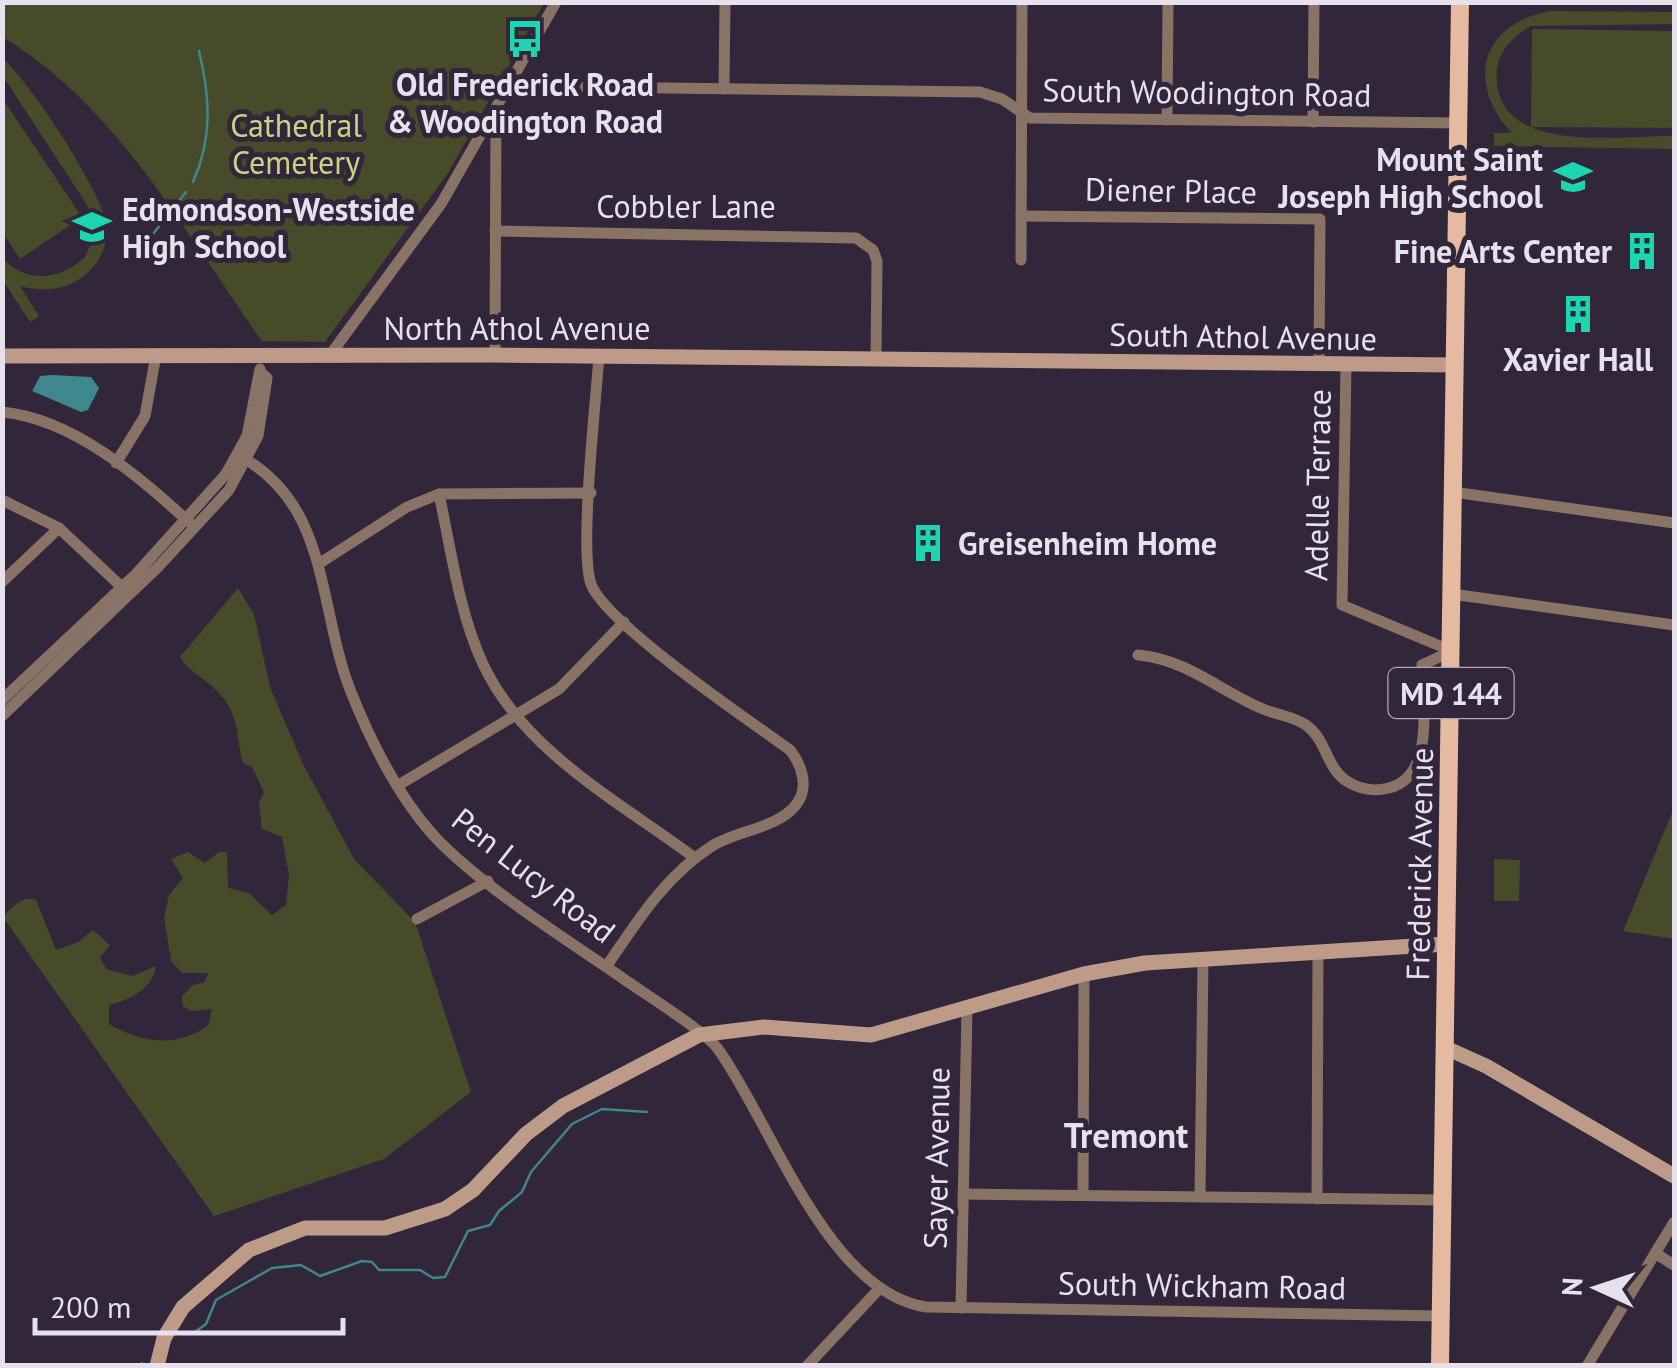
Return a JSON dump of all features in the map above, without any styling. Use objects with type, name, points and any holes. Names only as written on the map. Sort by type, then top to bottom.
[{"type":"main road","name":"Frederick Avenue","points":[[1440,1366],[1460,2]]},
{"type":"street","points":[[330,355],[441,204],[556,2]]},
{"type":"street","points":[[724,89],[725,2]]},
{"type":"street","points":[[1021,260],[1022,2]]},
{"type":"street","points":[[1167,120],[1168,2]]},
{"type":"street","points":[[1313,122],[1314,2]]},
{"type":"street","name":"South Woodington Road","points":[[506,86],[980,92],[1002,99],[1022,116],[1458,124]]},
{"type":"street","points":[[494,355],[496,105]]},
{"type":"street","name":"Diener Place","points":[[1021,216],[1320,219]]},
{"type":"street","name":"Adelle Terrace","points":[[1319,365],[1320,219]]},
{"type":"street","name":"Cobbler Lane","points":[[495,231],[846,236],[873,250],[878,272],[876,359]]},
{"type":"street","points":[[116,463],[148,407],[156,355]]},
{"type":"street","name":"North Athol Avenue","points":[[2,356],[156,355],[260,364],[330,355],[1030,361]]},
{"type":"street","points":[[599,356],[590,580],[602,602],[624,622],[790,750],[802,771],[803,790],[796,806],[695,858],[660,890],[606,967]]},
{"type":"street","name":"South Athol Avenue","points":[[1030,361],[1454,365]]},
{"type":"street","points":[[2,716],[191,524],[243,458],[260,364]]},
{"type":"street","name":"Adelle Terrace","points":[[1346,365],[1342,606],[1452,651]]},
{"type":"street","points":[[2,412],[60,430],[116,463],[191,524]]},
{"type":"street","name":"Pen Lucy Road","points":[[243,458],[268,475],[296,508],[320,563],[348,683],[397,786],[435,837],[488,881],[718,1049],[809,1209],[880,1288]]},
{"type":"street","points":[[1453,492],[1674,524]]},
{"type":"street","points":[[320,563],[406,507],[440,494],[591,494]]},
{"type":"street","points":[[440,494],[473,639],[498,692],[554,754],[695,858]]},
{"type":"street","points":[[2,500],[59,528],[126,591]]},
{"type":"street","points":[[2,582],[59,528]]},
{"type":"street","points":[[2,700],[126,591]]},
{"type":"street","points":[[1452,594],[1674,624]]},
{"type":"street","points":[[397,786],[516,716],[573,677],[624,622]]},
{"type":"street","points":[[1138,655],[1168,660],[1264,710],[1297,720],[1322,743],[1337,773],[1355,786],[1376,790],[1397,785],[1414,770],[1421,746],[1422,665],[1452,651]]},
{"type":"street","points":[[418,918],[488,881]]},
{"type":"street","points":[[157,1366],[164,1338],[183,1308],[249,1250],[305,1228],[384,1228],[445,1209],[474,1190],[526,1134],[563,1106],[699,1034],[764,1027],[871,1035],[1084,974],[1203,958],[1448,944]]},
{"type":"street","points":[[1317,1199],[1318,952]]},
{"type":"street","points":[[1200,1197],[1203,958]]},
{"type":"street","points":[[1083,1196],[1084,974]]},
{"type":"street","name":"Sayer Avenue","points":[[961,1308],[967,1009]]},
{"type":"street","points":[[1446,1048],[1486,1066],[1674,1176]]},
{"type":"street","points":[[963,1194],[1444,1200]]},
{"type":"street","points":[[1587,1366],[1674,1222]]},
{"type":"street","points":[[1655,1252],[1674,1265]]},
{"type":"street","points":[[806,1366],[880,1288]]},
{"type":"street","name":"South Wickham Road","points":[[880,1288],[912,1305],[961,1308],[1442,1316]]},
{"type":"green space","name":"Cathedral Cemetery","points":[[2,3],[544,3],[448,173],[325,342],[262,341],[177,216],[115,135],[44,66],[3,37]]},
{"type":"green space","points":[[1551,11],[1674,12],[1674,24],[1531,26],[1510,43],[1498,65],[1497,83],[1505,106],[1520,122],[1543,131],[1597,138],[1674,136],[1674,149],[1494,146],[1494,133],[1512,133],[1488,94],[1488,57],[1509,28]]},
{"type":"green space","points":[[1532,29],[1674,31],[1674,128],[1531,127]]},
{"type":"green space","points":[[3,59],[30,89],[64,139],[94,191],[107,228],[102,254],[78,280],[54,289],[20,286],[39,316],[30,322],[3,280],[3,259],[33,275],[55,274],[85,257],[94,237],[91,211],[3,76]]},
{"type":"green space","points":[[2,98],[82,217],[20,259],[3,233]]},
{"type":"green space","points":[[238,588],[254,614],[270,687],[303,764],[354,859],[415,922],[471,1092],[384,1159],[214,1216],[3,917],[22,901],[36,900],[56,950],[78,942],[93,930],[110,945],[100,957],[106,969],[132,976],[156,966],[150,981],[139,992],[109,1005],[109,1024],[158,1040],[183,1038],[208,1026],[212,1009],[191,1011],[183,1006],[182,996],[193,985],[205,982],[208,973],[182,973],[171,961],[164,918],[169,895],[183,878],[171,859],[188,852],[205,863],[219,852],[227,852],[228,888],[249,893],[272,915],[286,905],[289,875],[282,837],[262,829],[259,803],[264,792],[252,767],[243,763],[229,707],[180,657]]},
{"type":"green space","points":[[1674,808],[1674,939],[1623,931]]},
{"type":"green space","points":[[1494,859],[1520,860],[1519,901],[1494,901]]},
{"type":"shaded area","points":[[40,376],[91,377],[99,388],[88,410],[81,412],[32,391]]},
{"type":"waterway","points":[[193,182],[204,149],[208,117],[199,51]]},
{"type":"waterway","points":[[149,239],[186,192]]},
{"type":"waterway","points":[[195,1332],[206,1324],[216,1300],[272,1268],[301,1265],[320,1276],[362,1261],[372,1262],[379,1270],[420,1270],[433,1278],[445,1277],[468,1231],[490,1225],[499,1211],[522,1192],[531,1172],[572,1124],[602,1109],[647,1112]]},
{"type":"place","name":"Old Frederick Road & Woodington Road","points":[[525,39]]},
{"type":"place","name":"Mount Saint Joseph High School","points":[[1573,177]]},
{"type":"place","name":"Edmondson-Westside High School","points":[[92,227]]},
{"type":"place","name":"Fine Arts Center","points":[[1642,251]]},
{"type":"place","name":"Xavier Hall","points":[[1578,314]]},
{"type":"place","name":"Greisenheim Home","points":[[928,543]]},
{"type":"district","name":"Tremont","points":[[1126,1135]]}]
